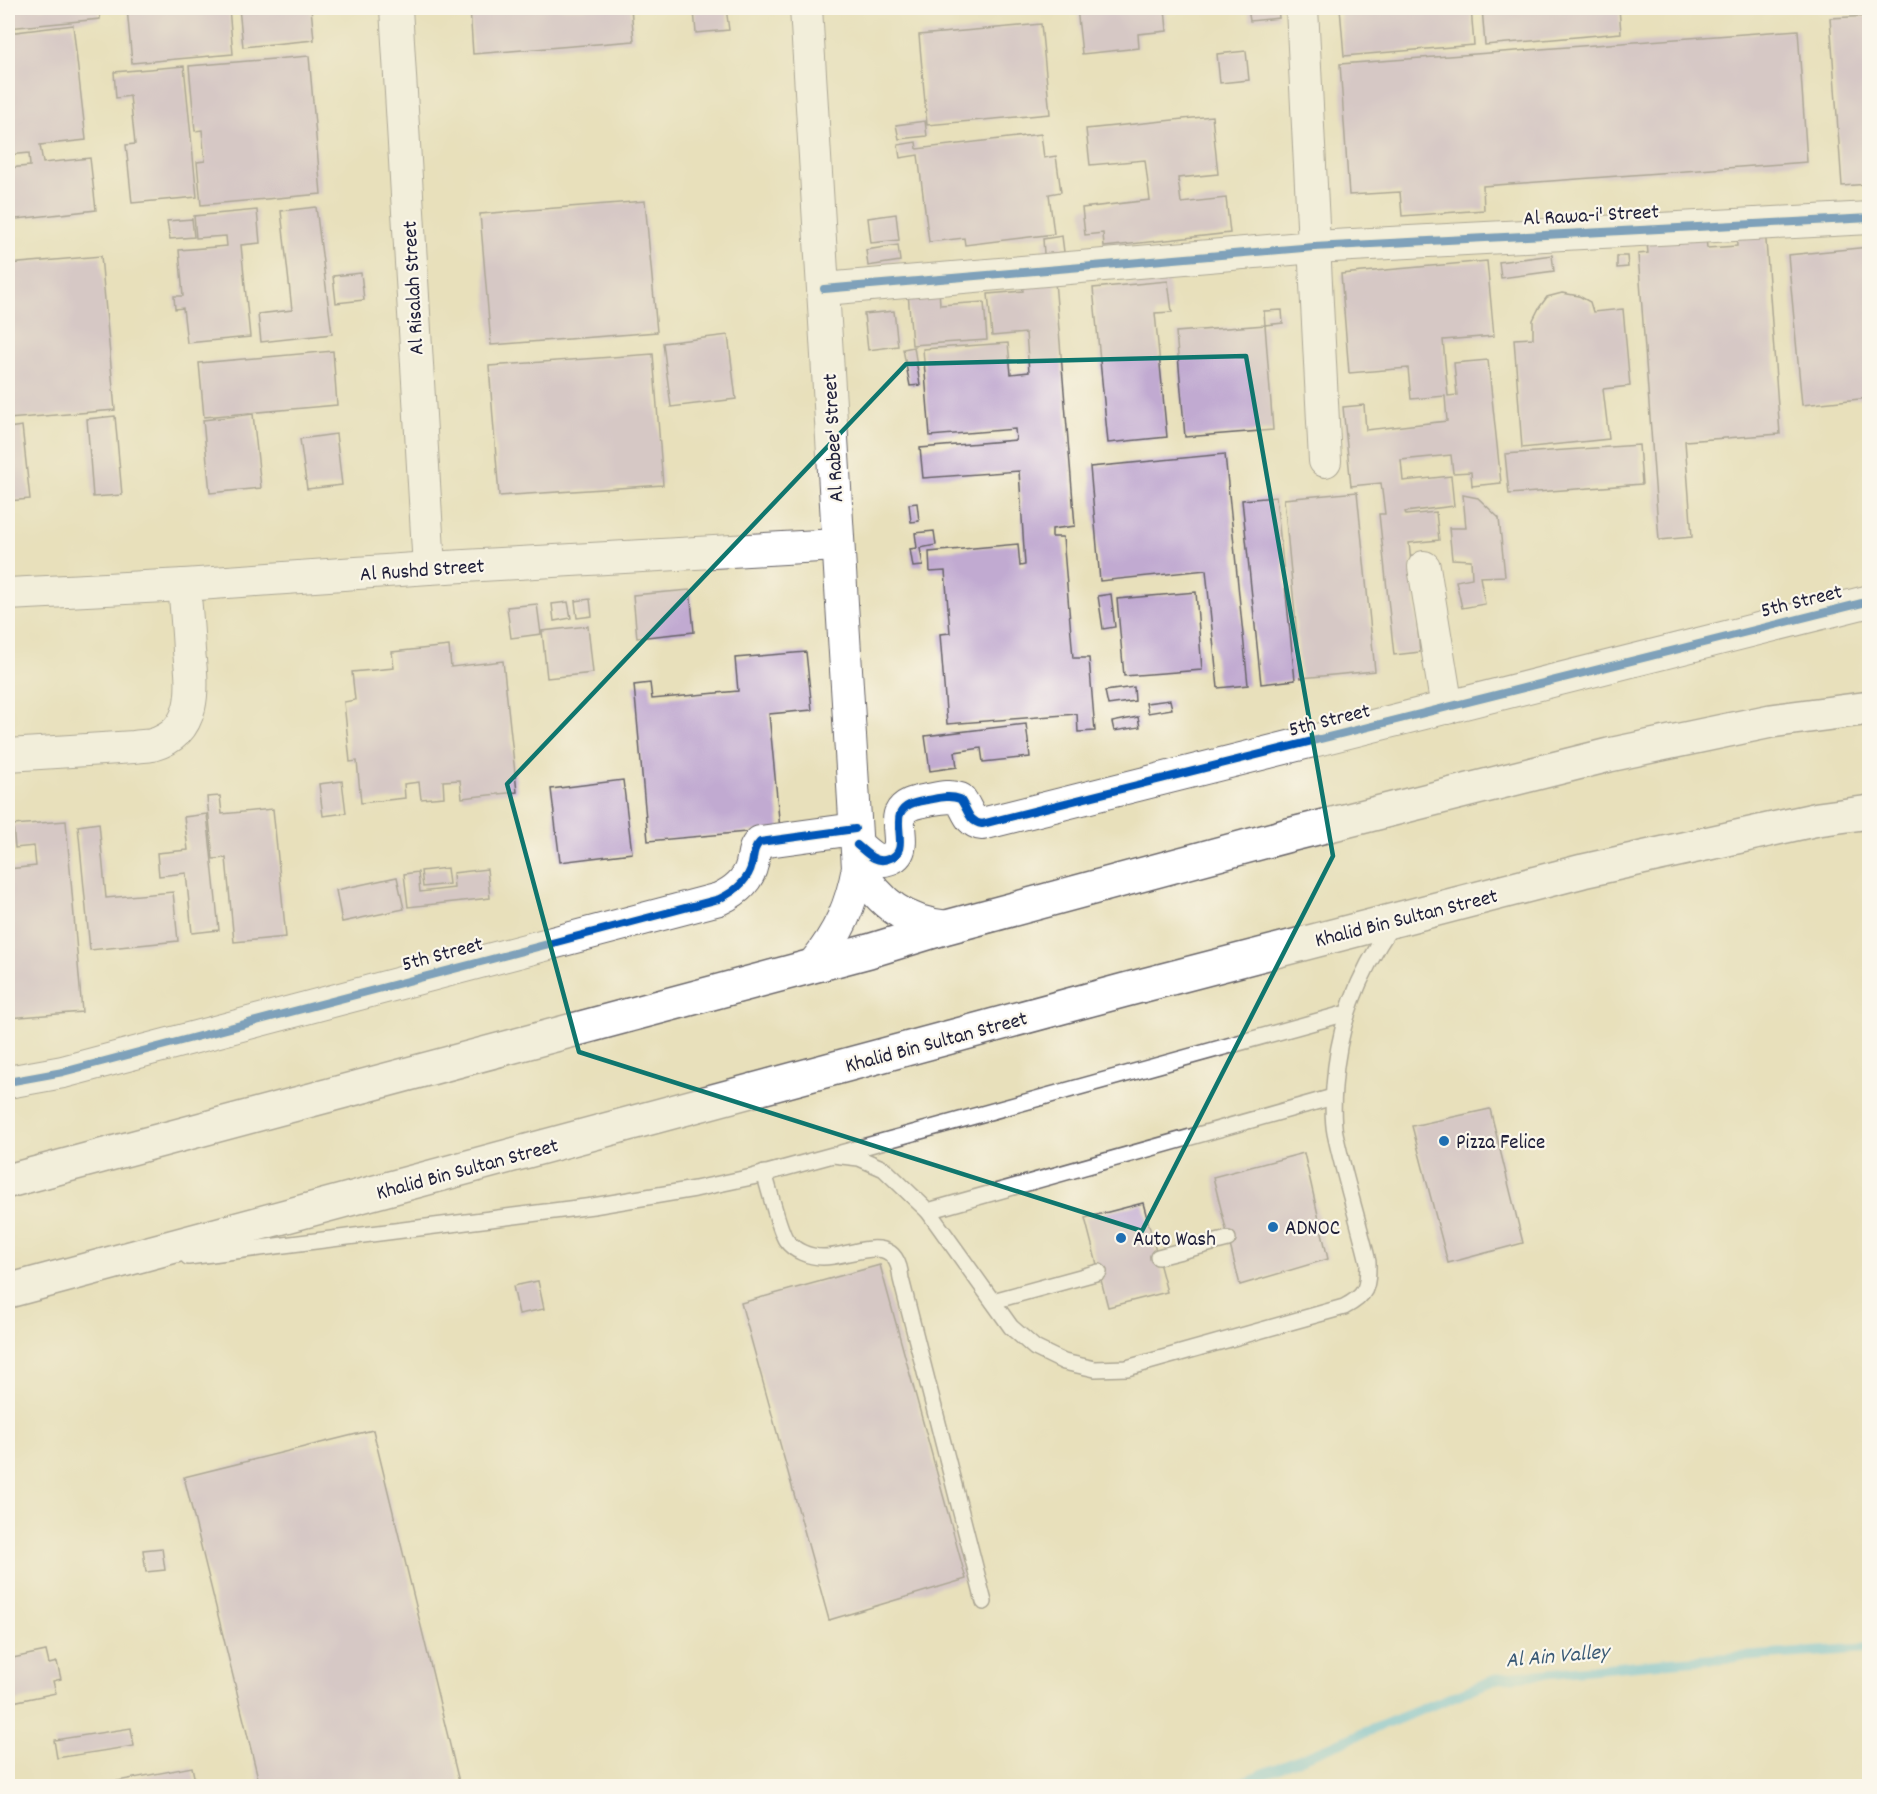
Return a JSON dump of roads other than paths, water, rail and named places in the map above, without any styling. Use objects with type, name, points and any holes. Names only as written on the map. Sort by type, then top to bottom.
[{"type":"main road","points":[[8,1181],[869,951],[947,927],[1300,832],[1609,755],[1771,721],[1869,708]]},
{"type":"main road","name":"Khalid Bin Sultan Street","points":[[8,1291],[1125,990],[1583,871],[1818,819],[1869,812]]},
{"type":"street","name":"Al Risalah Street","points":[[396,8],[429,568]]},
{"type":"street","name":"Al Rabee' Street","points":[[806,8],[857,847],[855,885],[844,919],[814,964]]},
{"type":"street","points":[[1302,8],[1325,461]]},
{"type":"street","name":"Al Rawa-i' Street","points":[[824,289],[1314,247],[1869,218]]},
{"type":"street","name":"Al Rushd Street","points":[[8,594],[837,545]]},
{"type":"street","points":[[1424,567],[1447,708]]},
{"type":"street","points":[[8,755],[153,745],[170,736],[183,722],[191,705],[192,686],[184,585]]},
{"type":"street","name":"5th Street","points":[[8,1082],[63,1072],[719,899],[741,885],[750,873],[755,846],[760,842],[857,847],[876,860],[885,861],[893,858],[898,852],[900,815],[905,807],[912,803],[953,796],[960,799],[970,819],[982,824],[1869,601]]},
{"type":"street","points":[[857,847],[880,898],[911,919],[928,925],[947,927]]},
{"type":"lane","points":[[832,1155],[859,1158],[884,1169],[928,1211],[1011,1327],[1035,1348],[1064,1362],[1095,1369],[1127,1368],[1344,1307],[1359,1299],[1368,1281],[1368,1262],[1335,1131],[1333,1097],[1335,1059],[1356,986],[1374,951],[1396,920]]},
{"type":"lane","points":[[99,1268],[593,1206],[695,1189],[832,1155],[1347,1013]]},
{"type":"lane","points":[[928,1211],[1333,1097]]},
{"type":"lane","points":[[764,1173],[785,1238],[795,1248],[807,1255],[823,1257],[876,1248],[887,1251],[900,1267],[984,1602]]},
{"type":"lane","points":[[1158,1257],[1228,1239]]},
{"type":"lane","points":[[993,1302],[1099,1272]]},
{"type":"waterway","name":"Al Ain Valley","points":[[1233,1786],[1499,1678],[1670,1662],[1870,1648]]},
{"type":"place","name":"Pizza Felice","points":[[1444,1141]]},
{"type":"place","name":"ADNOC","points":[[1273,1227]]},
{"type":"place","name":"Auto Wash","points":[[1121,1238]]}]
